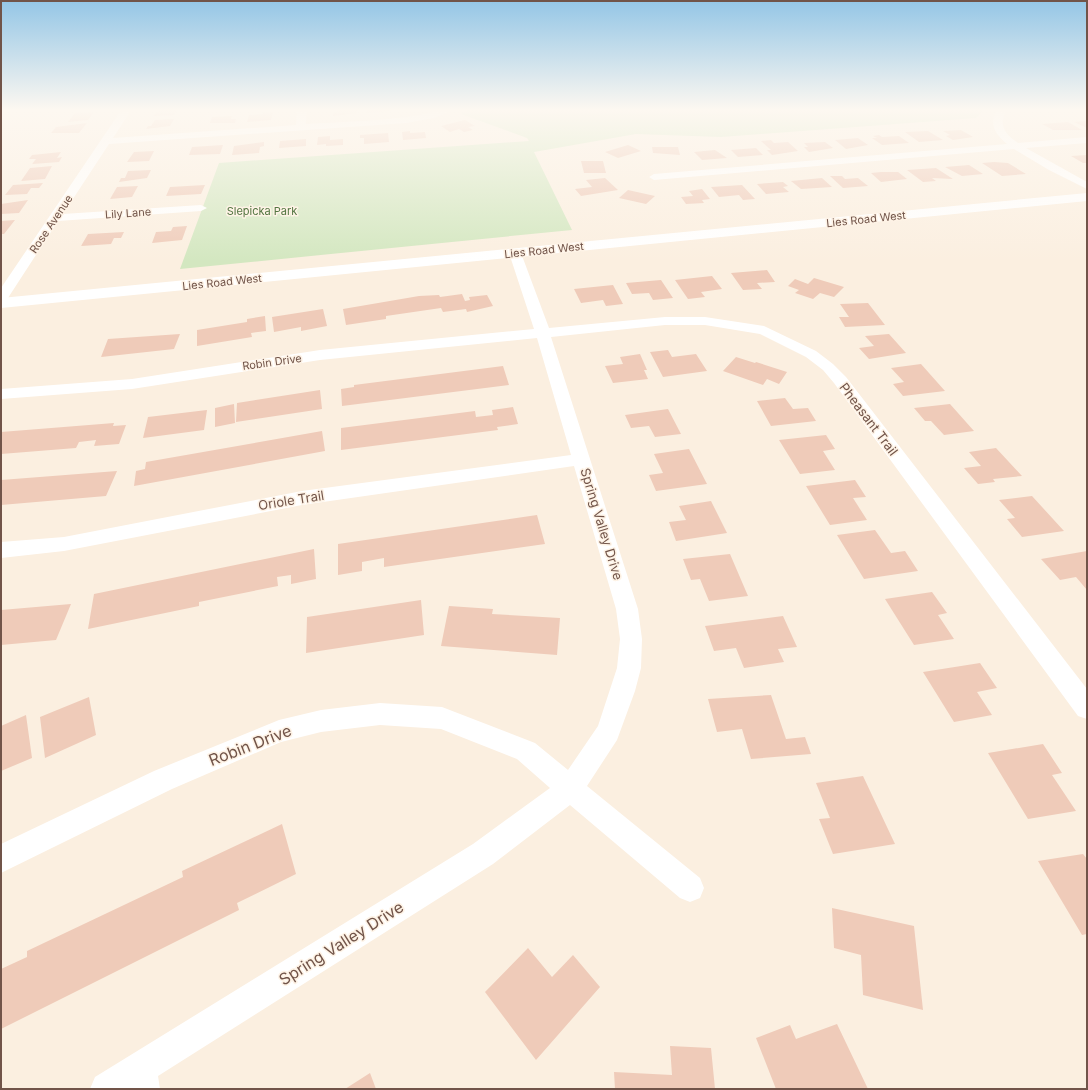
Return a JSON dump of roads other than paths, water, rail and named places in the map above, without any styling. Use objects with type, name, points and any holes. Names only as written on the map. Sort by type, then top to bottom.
[{"type":"street","name":"Rose Avenue","points":[[1,298],[93,160]]},
{"type":"street","points":[[654,177],[855,160]]},
{"type":"street","points":[[1039,160],[1087,186]]},
{"type":"street","name":"Lies Road West","points":[[1,303],[1087,197]]},
{"type":"street","name":"Lily Lane","points":[[54,218],[201,208]]},
{"type":"street","name":"Spring Valley Drive","points":[[107,1089],[142,1079],[484,854],[570,789],[608,732],[623,691],[629,668],[631,639],[627,609],[543,332],[515,253]]},
{"type":"street","name":"Pheasant Trail","points":[[543,332],[665,322],[705,321],[764,330],[811,354],[840,380],[1087,708]]},
{"type":"street","name":"Robin Drive","points":[[1,394],[132,384],[320,355],[543,332]]},
{"type":"street","name":"Oriole Trail","points":[[1,550],[72,543],[302,498],[582,459]]},
{"type":"street","name":"Robin Drive","points":[[1,859],[185,771],[279,731],[329,720],[380,714],[442,718],[526,751],[570,789]]},
{"type":"street","points":[[570,789],[690,888]]},
{"type":"park label","name":"Slepicka Park","points":[[262,211]]}]
